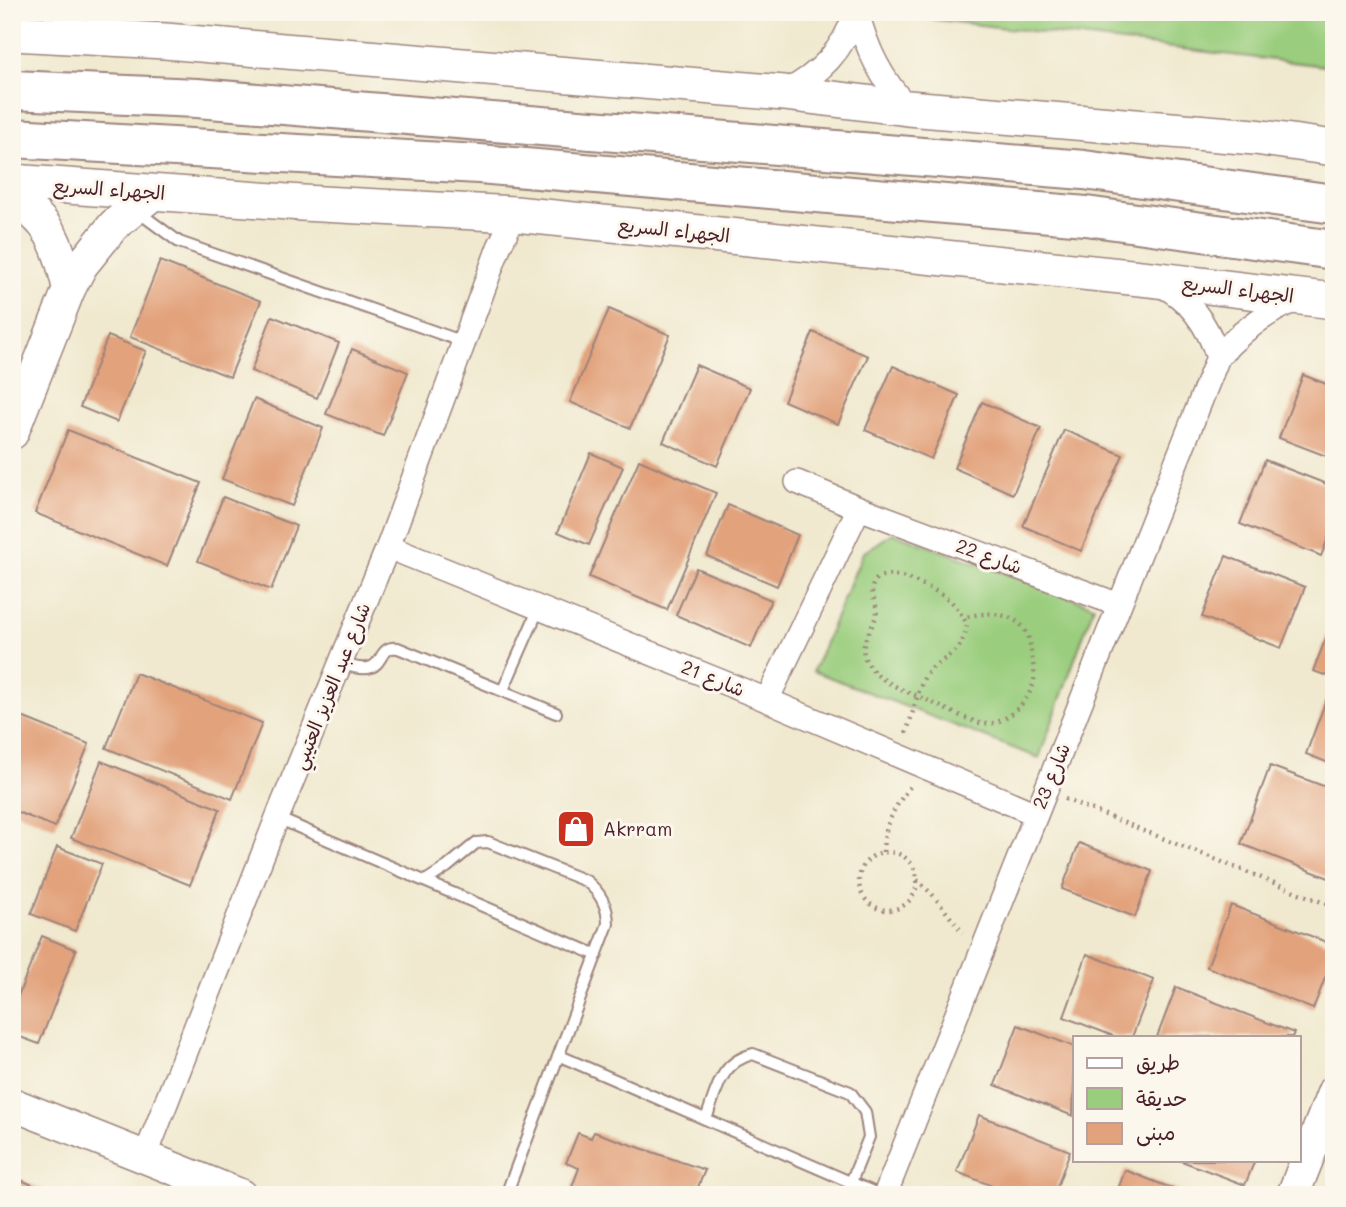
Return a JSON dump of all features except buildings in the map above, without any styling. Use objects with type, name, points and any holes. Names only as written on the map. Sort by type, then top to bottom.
[{"type":"highway","points":[[12,90],[197,98],[1084,170],[1334,204]]},
{"type":"highway","points":[[12,138],[480,164],[1086,216],[1334,250]]},
{"type":"main road","points":[[12,33],[165,41],[784,93],[908,108],[1255,136],[1334,148]]},
{"type":"main road","name":"الجهراء السريع","points":[[12,182],[144,200],[302,203],[515,214],[1150,279],[1319,299]]},
{"type":"street","points":[[784,93],[818,72],[831,59],[842,44],[857,12]]},
{"type":"street","points":[[857,12],[874,64],[889,87],[908,108]]},
{"type":"street","points":[[12,200],[27,207],[42,220],[53,237],[69,289]]},
{"type":"street","points":[[12,433],[21,388],[69,289],[96,245],[144,200]]},
{"type":"street","name":"شارع عبد العزيز العتيبي","points":[[145,1157],[277,818],[388,547],[499,247],[515,214]]},
{"type":"street","points":[[1150,279],[1186,302],[1200,318],[1218,357]]},
{"type":"street","name":"شارع 23","points":[[886,1195],[1218,357],[1241,334],[1266,315],[1319,299]]},
{"type":"street","name":"شارع 22","points":[[797,482],[859,508],[1119,605]]},
{"type":"street","points":[[767,701],[859,508]]},
{"type":"street","name":"شارع 21","points":[[388,547],[1036,814]]},
{"type":"street","points":[[1293,1195],[1333,1101]]},
{"type":"street","points":[[12,1104],[240,1195]]},
{"type":"lane","points":[[144,200],[179,242],[464,342]]},
{"type":"lane","points":[[503,690],[539,608]]},
{"type":"lane","points":[[341,663],[367,670],[375,666],[385,651],[392,647],[398,648],[556,713]]},
{"type":"lane","points":[[277,818],[597,955]]},
{"type":"lane","points":[[427,880],[477,843],[488,842],[586,881],[596,888],[608,914],[608,924],[597,955],[506,1195]]},
{"type":"lane","points":[[706,1119],[724,1071],[739,1057],[753,1054],[850,1092],[865,1112],[869,1137],[851,1182]]},
{"type":"lane","points":[[560,1056],[880,1195]]},
{"type":"path","points":[[1316,12],[1334,20]]},
{"type":"path","points":[[898,756],[919,697],[919,688],[926,674],[960,646],[966,635],[967,624],[946,597],[914,580],[888,575],[880,576],[874,582],[870,592],[877,613],[863,648],[865,662],[871,671],[919,697],[984,725],[1009,716],[1029,691],[1034,680],[1027,633],[1019,623],[990,613],[976,613],[964,618]]},
{"type":"path","points":[[883,852],[884,835],[894,807],[925,767]]},
{"type":"path","points":[[1045,791],[1334,907]]},
{"type":"path","points":[[883,852],[900,854],[908,860],[915,869],[917,880],[916,890],[910,900],[902,907],[892,910],[881,910],[871,905],[863,898],[859,888],[862,867],[869,859],[883,852]]},
{"type":"path","points":[[917,880],[940,904],[980,956]]},
{"type":"green space","points":[[921,12],[1334,12],[1334,67],[920,18]]},
{"type":"green space","points":[[893,533],[1094,606],[1039,758],[813,671],[863,553]]},
{"type":"place","name":"Akrram","points":[[576,829]]}]
